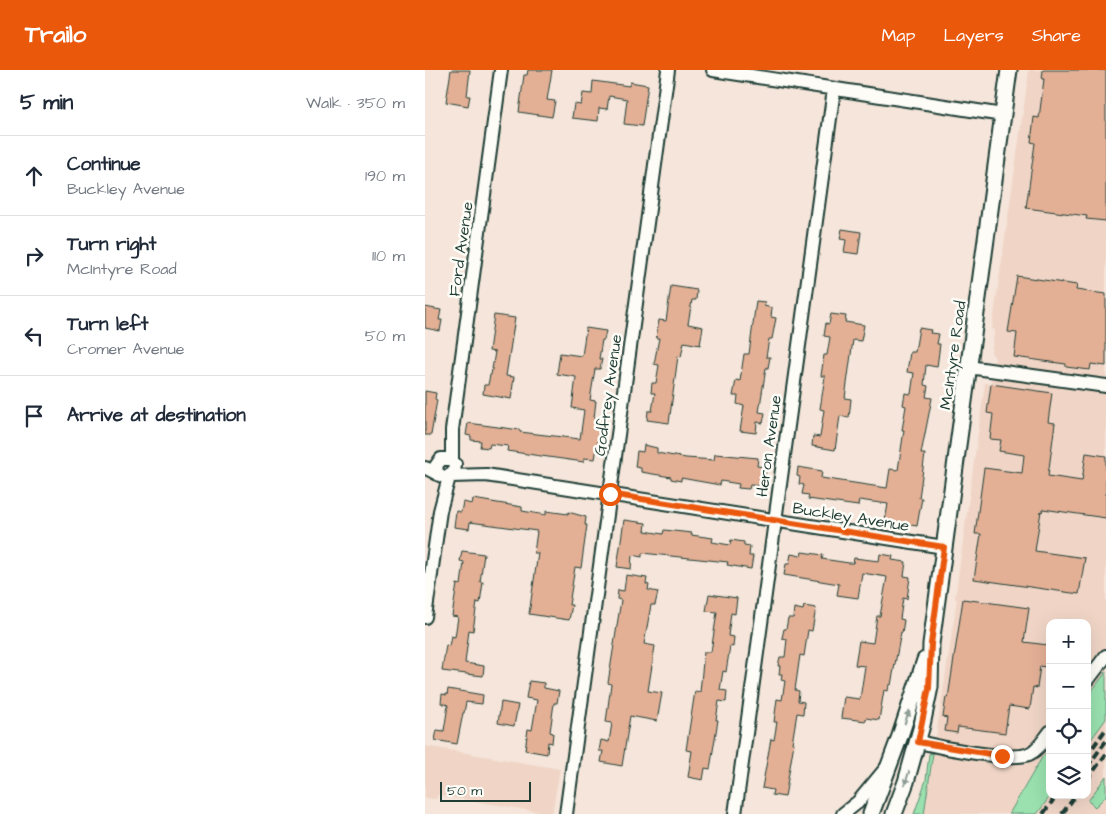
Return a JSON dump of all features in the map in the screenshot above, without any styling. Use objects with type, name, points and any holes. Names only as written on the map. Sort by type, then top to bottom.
[{"type":"main road","name":"McIntyre Road","points":[[893,814],[918,742],[929,688],[931,644],[1009,70]]},
{"type":"main road","name":"McIntyre Road","points":[[871,814],[931,644]]},
{"type":"street","name":"Ford Avenue","points":[[425,618],[440,511],[443,468],[452,430],[501,70]]},
{"type":"street","name":"Godfrey Avenue","points":[[566,814],[669,70]]},
{"type":"street","points":[[713,70],[1003,115]]},
{"type":"street","name":"Heron Avenue","points":[[736,812],[774,520],[834,89]]},
{"type":"street","points":[[968,368],[1106,386]]},
{"type":"street","name":"Buckley Avenue","points":[[425,460],[443,468],[944,547]]},
{"type":"street","points":[[1091,676],[1106,656]]},
{"type":"street","points":[[918,742],[1002,756],[1021,757],[1035,750],[1046,737]]},
{"type":"street","points":[[843,814],[857,802],[890,763]]},
{"type":"shaded area","points":[[1029,70],[1106,70],[1106,672],[1091,692],[1091,619],[1046,619],[1046,752],[1009,814],[924,814],[957,599],[955,599],[985,383],[991,384],[995,358],[991,352],[995,330],[992,329]]},
{"type":"shaded area","points":[[1106,719],[1106,776],[1091,797],[1091,754],[1091,740]]},
{"type":"shaded area","points":[[425,746],[560,769],[552,814],[437,795],[437,799],[425,798]]},
{"type":"shaded area","points":[[1106,788],[1106,814],[1037,814],[1048,799],[1089,799],[1088,801]]},
{"type":"green space","points":[[1106,672],[1106,719],[1091,740],[1091,709],[1091,692]]},
{"type":"green space","points":[[1046,752],[1046,799],[1048,799],[1037,814],[1009,814]]},
{"type":"green space","points":[[933,753],[924,814],[914,814],[926,780],[929,754]]},
{"type":"green space","points":[[1106,776],[1106,796],[1095,807],[1088,801]]},
{"type":"building","points":[[451,70],[470,70],[467,96],[470,96],[468,106],[446,102]]},
{"type":"building","points":[[528,70],[552,70],[547,100],[555,101],[552,117],[519,112],[524,75],[527,75]]},
{"type":"building","points":[[1043,70],[1106,70],[1106,221],[1086,219],[1087,216],[1026,208],[1035,143],[1031,142],[1034,117],[1039,118],[1044,79],[1042,79]]},
{"type":"building","points":[[593,81],[629,86],[630,82],[648,85],[642,126],[624,124],[627,99],[609,96],[607,109],[599,108],[598,121],[572,118],[574,104],[581,105],[583,93],[592,94]]},
{"type":"building","points":[[842,229],[861,232],[858,254],[844,252],[846,240],[840,239]]},
{"type":"building","points":[[1017,276],[1077,285],[1076,290],[1106,294],[1106,366],[1091,364],[1090,370],[1066,367],[1066,364],[1014,357],[1017,333],[1008,332]]},
{"type":"building","points":[[671,286],[697,290],[696,300],[692,300],[688,324],[703,327],[700,345],[684,342],[681,357],[678,356],[669,423],[647,420],[648,411],[652,411],[655,393],[651,393],[652,383],[656,383],[659,365],[654,364],[659,338],[656,338],[659,320],[666,321]]},
{"type":"building","points":[[756,301],[765,302],[764,306],[772,308],[771,317],[776,318],[772,339],[769,339],[766,357],[770,357],[768,368],[766,368],[759,412],[765,413],[763,423],[757,422],[756,433],[740,431],[744,406],[737,404],[738,396],[733,396],[736,380],[740,381],[744,354],[749,354]]},
{"type":"building","points":[[425,307],[441,310],[439,320],[442,320],[440,331],[425,328]]},
{"type":"building","points":[[831,314],[846,316],[845,322],[864,325],[861,341],[853,340],[845,398],[851,399],[849,418],[840,416],[835,450],[812,446],[813,436],[820,437],[824,410],[820,409],[825,376],[821,376],[824,355],[827,355],[830,337],[824,336],[826,323],[829,324]]},
{"type":"building","points":[[494,315],[515,318],[506,376],[514,377],[511,399],[483,394],[484,385],[488,385],[491,375],[495,352],[489,351]]},
{"type":"building","points":[[586,328],[606,331],[604,340],[602,340],[599,359],[602,359],[600,369],[595,369],[590,400],[596,401],[594,418],[602,419],[595,459],[584,458],[584,462],[507,451],[508,446],[490,444],[489,448],[480,447],[481,441],[471,440],[471,436],[466,435],[468,423],[520,430],[520,432],[580,439],[584,410],[572,408],[576,377],[557,374],[560,353],[582,356]]},
{"type":"building","points":[[919,328],[931,330],[930,333],[939,334],[937,344],[940,344],[937,367],[926,365],[924,385],[928,386],[926,397],[932,398],[921,454],[925,454],[919,498],[922,498],[917,526],[885,521],[888,504],[859,500],[858,506],[808,499],[809,495],[802,494],[804,485],[799,484],[800,477],[797,476],[798,467],[822,471],[821,478],[887,488],[890,469],[898,470],[906,406],[903,405],[905,393],[911,394],[914,373],[907,372],[910,352],[915,352]]},
{"type":"building","points":[[991,384],[1052,393],[1048,422],[1055,423],[1048,476],[1082,481],[1086,453],[1106,456],[1106,518],[1043,509],[1041,511],[1035,551],[1085,558],[1079,594],[974,579],[981,534],[975,534],[984,468],[1022,473],[1024,455],[999,451],[1001,440],[990,439],[993,414],[987,413]]},
{"type":"building","points":[[425,391],[436,393],[435,399],[437,400],[431,435],[425,435]]},
{"type":"building","points":[[644,445],[657,448],[657,453],[686,458],[714,460],[715,454],[758,458],[757,466],[766,467],[765,477],[763,477],[761,486],[750,485],[749,489],[738,488],[739,484],[721,481],[720,485],[681,478],[681,481],[671,479],[671,477],[641,472],[641,468],[635,467],[637,451],[643,452]]},
{"type":"building","points":[[473,499],[522,507],[522,511],[546,515],[546,511],[568,514],[568,512],[586,517],[585,525],[587,525],[581,568],[575,567],[569,605],[572,605],[569,620],[529,614],[538,553],[534,553],[537,531],[470,522],[469,529],[454,527],[456,511],[461,512],[463,502],[472,504]]},
{"type":"building","points":[[624,520],[646,523],[645,531],[663,534],[664,530],[692,533],[691,535],[713,538],[712,542],[730,545],[731,540],[744,542],[744,545],[750,546],[749,556],[753,556],[751,569],[727,565],[728,562],[642,553],[642,557],[632,555],[631,569],[617,567]]},
{"type":"building","points":[[462,551],[484,554],[480,582],[483,582],[480,603],[477,602],[473,631],[469,630],[465,663],[484,666],[483,676],[442,671],[446,645],[449,646],[451,636],[455,637],[458,617],[452,616],[457,584],[461,585],[464,562],[460,561]]},
{"type":"building","points":[[802,552],[823,555],[822,559],[849,563],[853,563],[854,558],[879,561],[880,554],[893,556],[892,560],[906,562],[904,576],[910,577],[907,599],[903,598],[900,619],[904,620],[902,633],[891,685],[889,685],[888,691],[884,690],[879,720],[866,718],[866,721],[841,718],[844,697],[860,699],[865,666],[855,665],[859,641],[873,643],[877,616],[880,616],[887,577],[862,573],[858,598],[837,595],[839,584],[784,575],[786,564],[789,564],[791,554],[801,556]]},
{"type":"building","points":[[626,575],[647,578],[648,590],[658,592],[655,605],[651,605],[644,644],[655,646],[648,691],[662,693],[657,721],[630,716],[622,766],[601,762],[603,751],[599,751],[601,740],[609,742],[612,723],[606,722],[611,684],[608,683],[621,600],[617,599],[618,590],[624,591]]},
{"type":"building","points":[[709,594],[737,598],[735,614],[731,613],[728,636],[734,637],[733,647],[730,646],[726,672],[723,671],[720,690],[727,691],[726,702],[719,701],[716,720],[718,720],[710,769],[705,768],[703,780],[688,777],[692,751],[686,750],[695,691],[700,692],[704,652],[711,652],[717,612],[706,611]]},
{"type":"building","points":[[963,599],[1029,608],[1024,642],[1046,645],[1045,667],[1040,666],[1037,688],[1033,687],[1030,709],[1009,706],[1005,733],[958,727],[957,733],[945,731],[947,718],[943,717],[946,697],[948,698]]},
{"type":"building","points":[[804,606],[816,608],[812,631],[808,630],[804,656],[800,655],[795,690],[799,691],[798,701],[804,702],[803,714],[797,713],[785,797],[772,795],[773,790],[762,788],[771,739],[774,740],[777,722],[774,722],[777,699],[782,700],[785,681],[781,680],[782,674],[779,674],[780,666],[778,666],[780,657],[785,657],[787,639],[782,638],[784,629],[786,629],[788,618],[793,618],[794,608],[803,610]]},
{"type":"building","points":[[529,681],[544,683],[544,688],[559,691],[557,703],[554,703],[550,732],[553,733],[552,743],[548,742],[547,754],[525,750],[528,729],[532,730],[537,700],[526,698]]},
{"type":"building","points":[[448,689],[483,695],[482,704],[466,702],[457,744],[435,740],[437,730],[444,731],[448,705],[441,703],[442,694],[447,695]]},
{"type":"building","points":[[501,702],[518,705],[514,726],[498,723]]},
{"type":"railway","points":[[1093,747],[1106,729]]},
{"type":"railway","points":[[1091,762],[1106,741]]},
{"type":"railway","points":[[1091,775],[1106,754]]},
{"type":"railway","points":[[1043,814],[1054,799]]},
{"type":"railway","points":[[1062,814],[1073,799]]},
{"type":"route","points":[[610,494],[944,547],[931,644],[929,688],[923,726],[918,742],[1002,756]]}]
